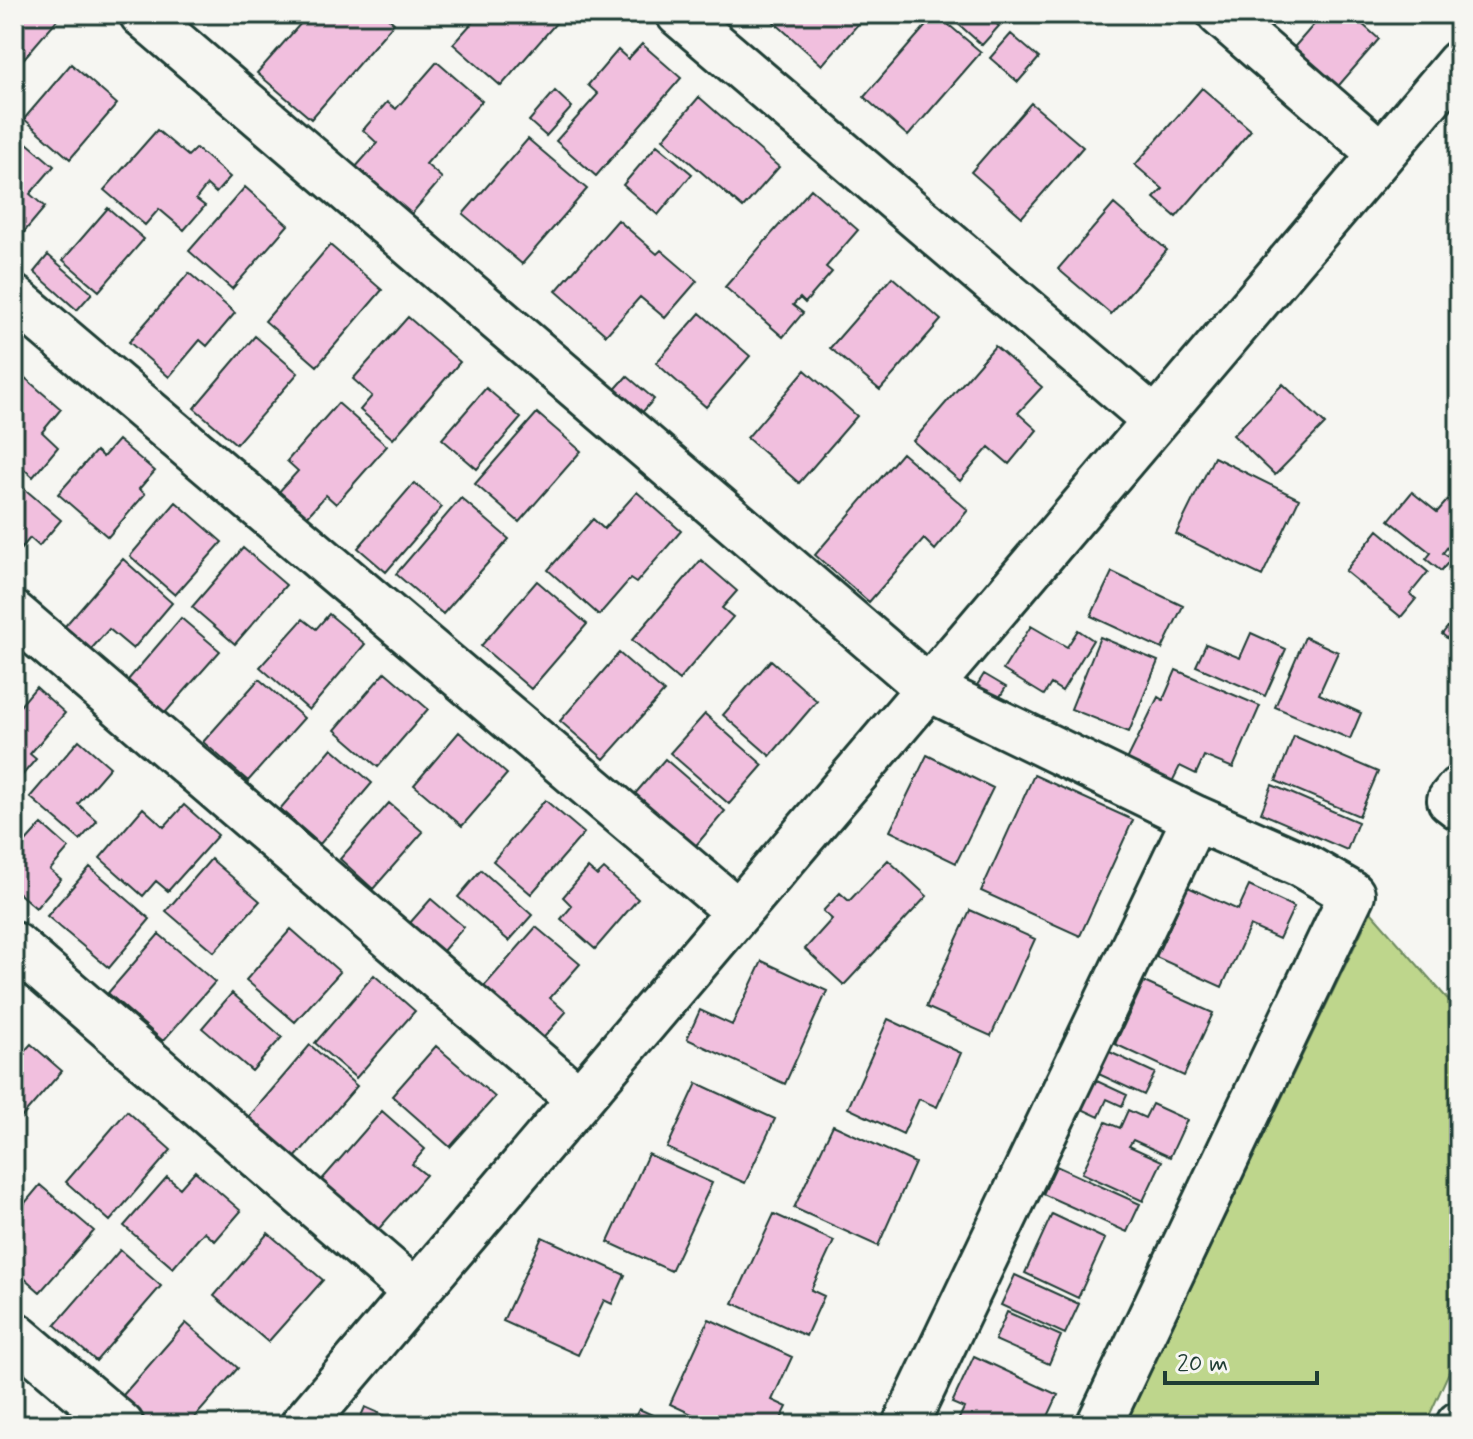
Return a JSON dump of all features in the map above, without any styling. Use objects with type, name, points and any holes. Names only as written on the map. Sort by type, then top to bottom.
[{"type":"street","points":[[142,14],[928,688],[1195,818],[1300,864],[1352,894],[1099,1425]]},
{"type":"street","points":[[679,14],[1155,420]]},
{"type":"street","points":[[1220,14],[1381,154]]},
{"type":"street","points":[[303,1425],[1459,63]]},
{"type":"street","points":[[14,298],[738,912]]},
{"type":"street","points":[[14,614],[579,1099]]},
{"type":"street","points":[[1459,789],[1450,800],[1459,807]]},
{"type":"street","points":[[905,1425],[1195,818]]},
{"type":"street","points":[[14,945],[415,1292]]},
{"type":"street","points":[[14,1334],[121,1425]]},
{"type":"green space","points":[[1371,912],[1459,1012],[1459,1350],[1425,1425],[1125,1425]]},
{"type":"building","points":[[14,14],[62,14],[14,70]]},
{"type":"building","points":[[309,14],[384,14],[394,23],[311,119],[257,73]]},
{"type":"building","points":[[480,14],[564,14],[501,86],[453,44]]},
{"type":"building","points":[[781,14],[867,14],[822,65],[774,22]]},
{"type":"building","points":[[936,14],[981,52],[908,136],[864,97]]},
{"type":"building","points":[[947,14],[985,14],[999,26],[982,45]]},
{"type":"building","points":[[994,14],[1015,14],[1006,24]]},
{"type":"building","points":[[1323,14],[1351,14],[1379,39],[1334,91],[1290,52]]},
{"type":"building","points":[[1011,34],[1039,58],[1018,82],[990,58]]},
{"type":"building","points":[[642,44],[681,78],[596,176],[556,141],[598,94],[588,85],[618,50],[628,59]]},
{"type":"building","points":[[437,62],[482,101],[426,164],[442,178],[402,225],[347,177],[377,143],[363,130],[387,102],[396,109]]},
{"type":"building","points":[[71,64],[117,104],[70,159],[24,119]]},
{"type":"building","points":[[1202,88],[1251,130],[1176,217],[1154,198],[1163,189],[1135,165]]},
{"type":"building","points":[[555,91],[572,107],[546,136],[529,121]]},
{"type":"building","points":[[699,97],[779,167],[743,208],[663,139]]},
{"type":"building","points":[[1031,103],[1083,147],[1022,217],[971,172]]},
{"type":"building","points":[[157,130],[188,156],[196,148],[230,177],[216,193],[207,185],[196,199],[205,206],[184,230],[159,209],[145,225],[104,190]]},
{"type":"building","points":[[14,132],[54,166],[30,194],[45,207],[14,244]]},
{"type":"building","points":[[528,139],[587,189],[522,264],[463,214]]},
{"type":"building","points":[[657,145],[692,174],[658,215],[623,185]]},
{"type":"building","points":[[245,187],[288,225],[232,289],[189,251]]},
{"type":"building","points":[[811,189],[858,230],[826,267],[832,272],[805,303],[800,298],[793,305],[803,313],[783,337],[725,287]]},
{"type":"building","points":[[1114,204],[1167,250],[1111,314],[1058,269]]},
{"type":"building","points":[[108,208],[144,239],[99,291],[63,260]]},
{"type":"building","points":[[618,220],[657,254],[661,250],[697,281],[665,318],[640,297],[606,335],[556,291]]},
{"type":"building","points":[[330,245],[382,290],[317,366],[265,321]]},
{"type":"building","points":[[48,255],[92,293],[77,310],[34,272]]},
{"type":"building","points":[[189,273],[235,313],[207,346],[200,340],[169,377],[129,342]]},
{"type":"building","points":[[892,277],[941,320],[880,390],[830,348]]},
{"type":"building","points":[[700,313],[750,356],[706,407],[656,363]]},
{"type":"building","points":[[408,317],[460,362],[393,439],[360,410],[372,396],[353,379]]},
{"type":"building","points":[[255,336],[298,373],[236,444],[194,408]]},
{"type":"building","points":[[995,346],[1042,387],[1018,413],[1037,430],[1009,464],[989,447],[960,481],[913,441]]},
{"type":"building","points":[[805,370],[857,416],[799,483],[747,438]]},
{"type":"building","points":[[627,376],[654,399],[638,417],[611,394]]},
{"type":"building","points":[[24,377],[61,409],[42,432],[58,447],[33,477],[14,460],[14,388]]},
{"type":"building","points":[[1283,384],[1325,424],[1275,475],[1233,435]]},
{"type":"building","points":[[486,388],[521,418],[477,469],[442,439]]},
{"type":"building","points":[[338,403],[387,446],[336,504],[326,495],[305,519],[276,495],[298,471],[287,461]]},
{"type":"building","points":[[537,413],[581,451],[519,522],[475,484]]},
{"type":"building","points":[[118,440],[155,471],[139,489],[145,494],[108,537],[58,494],[96,451],[103,457]]},
{"type":"building","points":[[902,453],[968,510],[935,550],[924,539],[869,602],[815,555]]},
{"type":"building","points":[[1214,457],[1299,499],[1262,576],[1176,534]]},
{"type":"building","points":[[14,480],[61,520],[39,546],[30,538],[14,557]]},
{"type":"building","points":[[414,483],[442,507],[386,572],[358,548]]},
{"type":"building","points":[[637,492],[681,531],[636,583],[630,579],[599,615],[548,570],[593,519],[604,529]]},
{"type":"building","points":[[1412,492],[1437,512],[1452,495],[1459,501],[1459,552],[1449,545],[1443,553],[1451,559],[1441,571],[1426,559],[1431,553],[1389,520]]},
{"type":"building","points":[[461,498],[509,539],[443,614],[396,574]]},
{"type":"building","points":[[176,502],[222,542],[175,595],[130,556]]},
{"type":"building","points":[[1378,530],[1428,572],[1410,594],[1416,599],[1401,617],[1345,571]]},
{"type":"building","points":[[243,548],[286,585],[235,644],[192,607]]},
{"type":"building","points":[[123,559],[172,603],[133,649],[109,629],[85,656],[59,633]]},
{"type":"building","points":[[701,560],[737,591],[722,608],[733,617],[679,680],[632,640]]},
{"type":"building","points":[[1112,572],[1183,606],[1162,649],[1091,616]]},
{"type":"building","points":[[537,581],[587,624],[531,689],[481,646]]},
{"type":"building","points":[[1459,613],[1459,648],[1442,634]]},
{"type":"building","points":[[329,614],[365,644],[309,710],[260,667],[303,619],[316,629]]},
{"type":"building","points":[[181,618],[220,651],[165,713],[128,680]]},
{"type":"building","points":[[1031,626],[1067,647],[1078,630],[1093,640],[1062,691],[1051,684],[1044,695],[1003,670]]},
{"type":"building","points":[[1251,633],[1286,649],[1265,696],[1196,666],[1206,644],[1240,658]]},
{"type":"building","points":[[1100,637],[1158,661],[1129,732],[1071,709]]},
{"type":"building","points":[[1305,637],[1338,652],[1319,694],[1361,713],[1350,739],[1275,707]]},
{"type":"building","points":[[619,653],[664,692],[604,759],[560,721]]},
{"type":"building","points":[[771,660],[817,701],[770,756],[723,715]]},
{"type":"building","points":[[1176,670],[1260,706],[1233,768],[1204,756],[1196,774],[1180,766],[1170,786],[1125,764],[1158,697],[1163,700]]},
{"type":"building","points":[[385,672],[428,709],[378,767],[335,730]]},
{"type":"building","points":[[984,674],[1006,687],[996,703],[974,690]]},
{"type":"building","points":[[259,679],[304,718],[248,781],[203,742]]},
{"type":"building","points":[[36,687],[65,713],[30,754],[36,759],[14,785],[14,713]]},
{"type":"building","points":[[705,714],[763,765],[729,804],[670,753]]},
{"type":"building","points":[[459,732],[507,774],[462,826],[414,785]]},
{"type":"building","points":[[1294,736],[1378,772],[1359,816],[1276,781]]},
{"type":"building","points":[[79,740],[110,767],[78,804],[97,821],[80,840],[30,797]]},
{"type":"building","points":[[332,748],[372,783],[320,844],[280,809]]},
{"type":"building","points":[[927,755],[993,788],[956,863],[890,831]]},
{"type":"building","points":[[665,759],[725,811],[687,856],[627,803]]},
{"type":"building","points":[[1034,775],[1133,820],[1080,936],[981,891]]},
{"type":"building","points":[[1272,785],[1358,822],[1347,850],[1261,813]]},
{"type":"building","points":[[545,800],[584,833],[531,894],[493,861]]},
{"type":"building","points":[[389,803],[423,832],[373,889],[340,859]]},
{"type":"building","points":[[184,805],[218,835],[168,891],[156,881],[143,896],[100,858],[143,808],[164,827]]},
{"type":"building","points":[[42,824],[69,848],[50,870],[61,879],[36,908],[14,889],[14,855]]},
{"type":"building","points":[[211,859],[260,901],[214,952],[166,911]]},
{"type":"building","points":[[888,860],[927,896],[844,985],[805,949],[832,919],[823,911],[840,893],[849,901]]},
{"type":"building","points":[[90,867],[150,919],[109,968],[47,916]]},
{"type":"building","points":[[588,868],[597,876],[604,869],[638,899],[595,949],[561,919],[572,906],[563,897]]},
{"type":"building","points":[[481,870],[532,915],[509,941],[458,897]]},
{"type":"building","points":[[1249,886],[1294,907],[1279,939],[1250,926],[1222,987],[1156,957],[1188,887],[1238,910]]},
{"type":"building","points":[[431,899],[464,927],[435,960],[402,932]]},
{"type":"building","points":[[970,910],[1035,939],[991,1036],[926,1007]]},
{"type":"building","points":[[536,927],[580,964],[550,998],[566,1012],[539,1043],[480,991]]},
{"type":"building","points":[[291,929],[340,972],[295,1022],[246,980]]},
{"type":"building","points":[[159,934],[215,982],[163,1041],[108,993]]},
{"type":"building","points":[[762,961],[827,991],[785,1084],[687,1039],[700,1010],[732,1025]]},
{"type":"building","points":[[374,975],[415,1011],[356,1078],[315,1043]]},
{"type":"building","points":[[1144,982],[1213,1013],[1184,1076],[1115,1044]]},
{"type":"building","points":[[232,993],[282,1037],[252,1071],[202,1028]]},
{"type":"building","points":[[888,1019],[961,1053],[937,1107],[919,1099],[903,1134],[848,1108]]},
{"type":"building","points":[[31,1044],[62,1071],[14,1126],[14,1063]]},
{"type":"building","points":[[310,1045],[357,1086],[294,1159],[247,1119]]},
{"type":"building","points":[[436,1046],[495,1097],[450,1147],[392,1096]]},
{"type":"building","points":[[1101,1048],[1155,1073],[1144,1095],[1090,1070]]},
{"type":"building","points":[[1086,1076],[1127,1095],[1122,1106],[1107,1099],[1099,1117],[1073,1105]]},
{"type":"building","points":[[697,1083],[775,1119],[745,1183],[667,1148]]},
{"type":"building","points":[[1152,1104],[1187,1120],[1170,1157],[1133,1140],[1129,1146],[1162,1161],[1143,1201],[1082,1173],[1106,1122],[1120,1128],[1128,1110],[1145,1118]]},
{"type":"building","points":[[127,1111],[171,1150],[110,1221],[66,1182]]},
{"type":"building","points":[[382,1111],[425,1149],[412,1164],[426,1175],[376,1232],[319,1183]]},
{"type":"building","points":[[833,1125],[915,1163],[878,1246],[794,1208]]},
{"type":"building","points":[[648,1154],[712,1183],[671,1271],[608,1242]]},
{"type":"building","points":[[1056,1166],[1140,1204],[1127,1232],[1043,1194]]},
{"type":"building","points":[[195,1171],[241,1211],[215,1241],[204,1232],[173,1268],[124,1226],[167,1177],[180,1188]]},
{"type":"building","points":[[40,1185],[94,1231],[40,1292],[14,1269],[14,1216]]},
{"type":"building","points":[[774,1214],[834,1241],[811,1290],[824,1296],[806,1336],[733,1303]]},
{"type":"building","points":[[1052,1214],[1105,1239],[1078,1298],[1025,1273]]},
{"type":"building","points":[[268,1233],[323,1280],[268,1342],[214,1296]]},
{"type":"building","points":[[542,1237],[625,1275],[612,1304],[604,1300],[578,1355],[503,1321]]},
{"type":"building","points":[[120,1250],[161,1286],[96,1361],[55,1325]]},
{"type":"building","points":[[1015,1275],[1079,1304],[1065,1334],[1001,1305]]},
{"type":"building","points":[[1007,1312],[1061,1336],[1049,1364],[995,1340]]},
{"type":"building","points":[[709,1319],[792,1357],[772,1400],[787,1407],[778,1425],[715,1425],[670,1404]]},
{"type":"building","points":[[186,1323],[238,1368],[188,1425],[144,1425],[117,1402]]},
{"type":"building","points":[[974,1356],[1058,1395],[1044,1425],[956,1425],[964,1408],[952,1403]]},
{"type":"building","points":[[365,1407],[406,1425],[357,1425]]},
{"type":"building","points":[[639,1409],[659,1418],[674,1425],[631,1425]]}]
